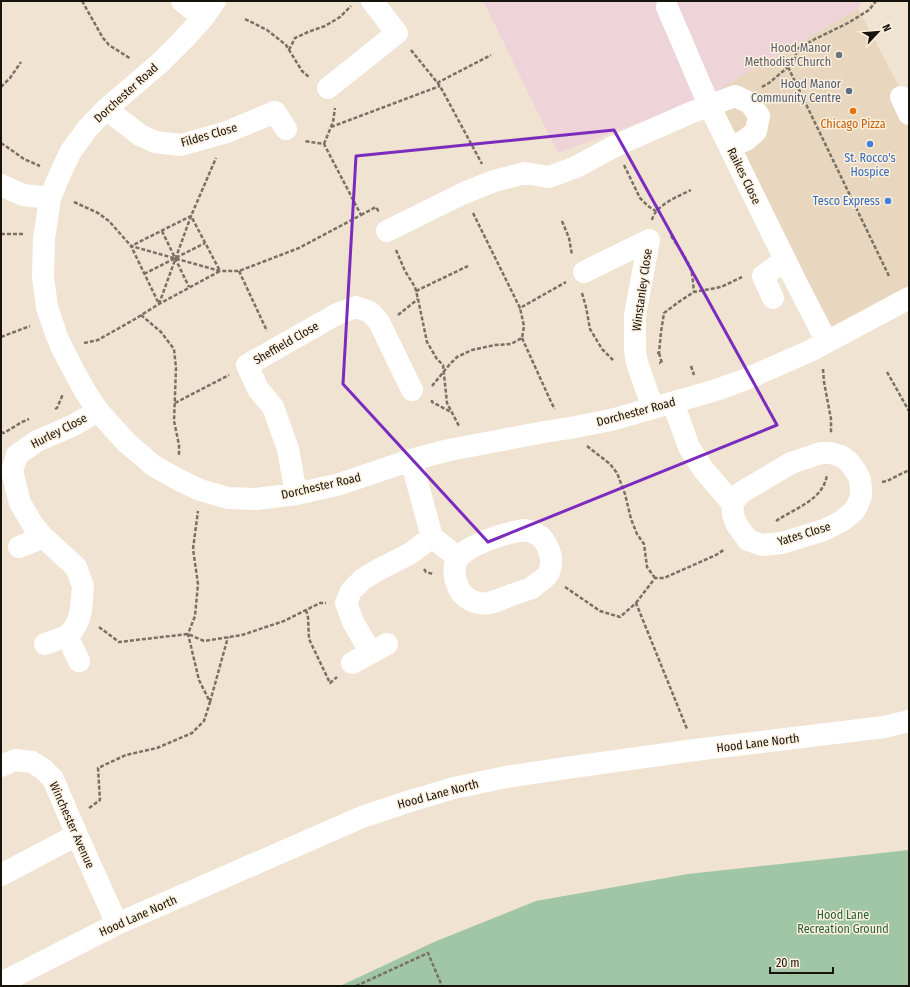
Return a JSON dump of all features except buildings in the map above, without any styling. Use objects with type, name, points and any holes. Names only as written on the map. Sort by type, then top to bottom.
[{"type":"street","points":[[182,1],[209,10]]},
{"type":"street","points":[[328,88],[397,33],[372,1]]},
{"type":"street","name":"Raikes Close","points":[[667,7],[730,147],[827,342]]},
{"type":"street","name":"Dorchester Road","points":[[209,10],[182,41],[160,63],[106,109],[87,129],[71,151],[50,198],[44,239],[43,277],[47,307],[56,334],[76,375],[98,411],[127,443],[154,466],[200,490],[228,498],[256,499],[296,494],[340,484],[411,460],[456,449],[611,420],[663,406],[744,380],[810,351],[909,298]]},
{"type":"street","points":[[388,231],[464,193],[492,182],[525,173],[548,177],[576,167],[615,146],[690,113],[735,96],[750,103],[760,116],[756,131],[746,140],[730,147]]},
{"type":"street","name":"Fildes Close","points":[[106,109],[140,135],[155,142],[181,145],[227,132],[276,112],[286,129]]},
{"type":"street","points":[[1,184],[23,195],[50,198]]},
{"type":"street","name":"Winstanley Close","points":[[580,274],[658,232]]},
{"type":"street","name":"Winstanley Close","points":[[658,232],[636,315],[635,349],[639,369],[663,406]]},
{"type":"street","points":[[773,298],[763,276],[785,260]]},
{"type":"street","name":"Sheffield Close","points":[[296,494],[288,448],[273,407],[258,389],[247,366],[337,314],[356,307],[370,312],[379,322],[424,391]]},
{"type":"street","points":[[663,406],[703,469],[732,503],[733,515],[737,525],[748,540]]},
{"type":"street","name":"Hurley Close","points":[[73,628],[81,610],[83,586],[76,567],[43,537],[33,525],[20,503],[12,471],[17,455],[37,441],[72,426],[98,411]]},
{"type":"street","points":[[732,503],[742,492],[791,463],[821,453],[830,453],[841,456],[849,462],[858,474],[861,488]]},
{"type":"street","points":[[411,460],[432,537],[458,558]]},
{"type":"street","name":"Yates Close","points":[[748,540],[762,546],[782,543],[824,530],[842,521],[854,511],[858,504],[861,488]]},
{"type":"street","points":[[525,530],[536,532],[545,542],[550,552],[551,565],[547,575],[533,587],[491,603],[481,603],[472,601],[464,596],[458,588],[454,568],[458,558],[468,550],[480,544],[515,531],[525,530]]},
{"type":"street","points":[[19,547],[43,537]]},
{"type":"street","points":[[370,653],[353,622],[346,603],[351,591],[363,579],[411,553],[432,537]]},
{"type":"street","points":[[45,644],[73,628],[79,661]]},
{"type":"street","name":"Hood Lane North","points":[[1,983],[117,924],[362,817],[454,788],[506,777],[573,767],[695,750],[884,727],[909,721]]},
{"type":"street","name":"Winchester Avenue","points":[[1,766],[15,760],[32,762],[43,769],[53,779],[117,924]]},
{"type":"street","points":[[1,875],[74,828]]},
{"type":"path","points":[[82,1],[103,38],[109,45],[133,60]]},
{"type":"path","points":[[289,50],[295,38],[325,26],[340,17],[355,1]]},
{"type":"path","points":[[740,98],[769,83],[788,68],[794,62],[797,49],[848,23],[869,10],[876,1]]},
{"type":"path","points":[[245,19],[267,30],[286,46],[302,71],[310,78],[328,88],[336,104],[333,122],[324,144],[361,215]]},
{"type":"path","points":[[397,33],[440,86],[492,182]]},
{"type":"path","points":[[437,83],[491,55]]},
{"type":"path","points":[[1,87],[10,78],[21,62]]},
{"type":"path","points":[[788,68],[889,276]]},
{"type":"path","points":[[331,127],[440,86]]},
{"type":"path","points":[[286,129],[288,138],[324,144]]},
{"type":"path","points":[[158,304],[191,216],[227,132]]},
{"type":"path","points":[[1,143],[24,158],[42,167]]},
{"type":"path","points":[[615,146],[640,198],[657,212]]},
{"type":"path","points":[[653,217],[664,204],[691,190]]},
{"type":"path","points":[[464,193],[481,231],[520,308],[524,326],[522,338],[552,404],[579,438],[593,452],[610,464],[617,473],[625,494],[631,519],[637,534],[644,544],[647,567],[654,578]]},
{"type":"path","points":[[74,202],[98,213],[109,221],[131,246],[158,304]]},
{"type":"path","points":[[131,246],[220,271],[239,271],[299,248],[376,207],[405,271],[415,287],[427,342],[437,359],[443,365],[447,402],[460,427]]},
{"type":"path","points":[[131,246],[191,216]]},
{"type":"path","points":[[191,216],[220,271]]},
{"type":"path","points":[[653,217],[658,232],[681,250],[690,267],[694,292]]},
{"type":"path","points":[[653,217],[658,232]]},
{"type":"path","points":[[562,221],[580,274],[581,288],[590,330],[602,349],[615,362]]},
{"type":"path","points":[[162,231],[189,287]]},
{"type":"path","points":[[144,274],[205,243]]},
{"type":"path","points":[[416,291],[468,266]]},
{"type":"path","points":[[62,348],[98,340],[158,304],[220,271]]},
{"type":"path","points":[[239,271],[275,349]]},
{"type":"path","points":[[520,308],[580,274]]},
{"type":"path","points":[[653,354],[659,353],[664,313],[680,301],[694,292],[721,287],[749,274],[763,276]]},
{"type":"path","points":[[141,315],[161,332],[174,349],[176,368],[174,421],[179,445],[179,480]]},
{"type":"path","points":[[1,337],[51,318]]},
{"type":"path","points":[[451,412],[432,402],[424,391],[457,357],[472,350],[495,345],[511,344],[522,338]]},
{"type":"path","points":[[827,342],[829,356],[823,371],[831,419],[831,437]]},
{"type":"path","points":[[174,403],[247,366]]},
{"type":"path","points":[[888,372],[909,411]]},
{"type":"path","points":[[51,412],[57,408],[63,392],[76,375]]},
{"type":"path","points":[[1,432],[4,433],[22,422],[35,417]]},
{"type":"path","points":[[748,540],[784,515],[810,501],[819,493],[826,482],[828,470]]},
{"type":"path","points":[[861,488],[887,481],[909,470]]},
{"type":"path","points":[[200,490],[193,549],[198,584],[195,616],[188,634],[199,680],[210,702]]},
{"type":"path","points":[[654,578],[664,578],[716,555],[725,549]]},
{"type":"path","points":[[547,575],[600,611],[620,617],[636,603],[654,578]]},
{"type":"path","points":[[73,628],[93,623],[119,642],[188,634],[204,641],[242,636],[284,621],[320,603],[346,603]]},
{"type":"path","points":[[636,603],[695,750]]},
{"type":"path","points":[[306,610],[308,617],[309,638],[330,684],[370,653]]},
{"type":"path","points":[[74,828],[100,800],[98,768],[126,755],[157,748],[192,733],[204,721],[228,637]]},
{"type":"path","points":[[356,986],[428,953],[442,986]]},
{"type":"highlighted area","points":[[614,130],[777,425],[488,542],[343,384],[356,156]]},
{"type":"shaded area","points":[[483,1],[862,1],[858,9],[702,99],[558,153]]},
{"type":"shaded area","points":[[858,9],[909,105],[909,298],[819,335],[702,99]]},
{"type":"green space","name":"Hood Lane Recreation Ground","points":[[909,850],[909,986],[340,986],[434,942],[536,901],[688,874]]},
{"type":"place","name":"Hood Manor Methodist Church","points":[[839,55]]},
{"type":"place","name":"Hood Manor Community Centre","points":[[849,91]]},
{"type":"place","name":"Chicago Pizza","points":[[853,111]]},
{"type":"place","name":"St. Rocco's Hospice","points":[[870,144]]},
{"type":"place","name":"Tesco Express","points":[[888,201]]}]
